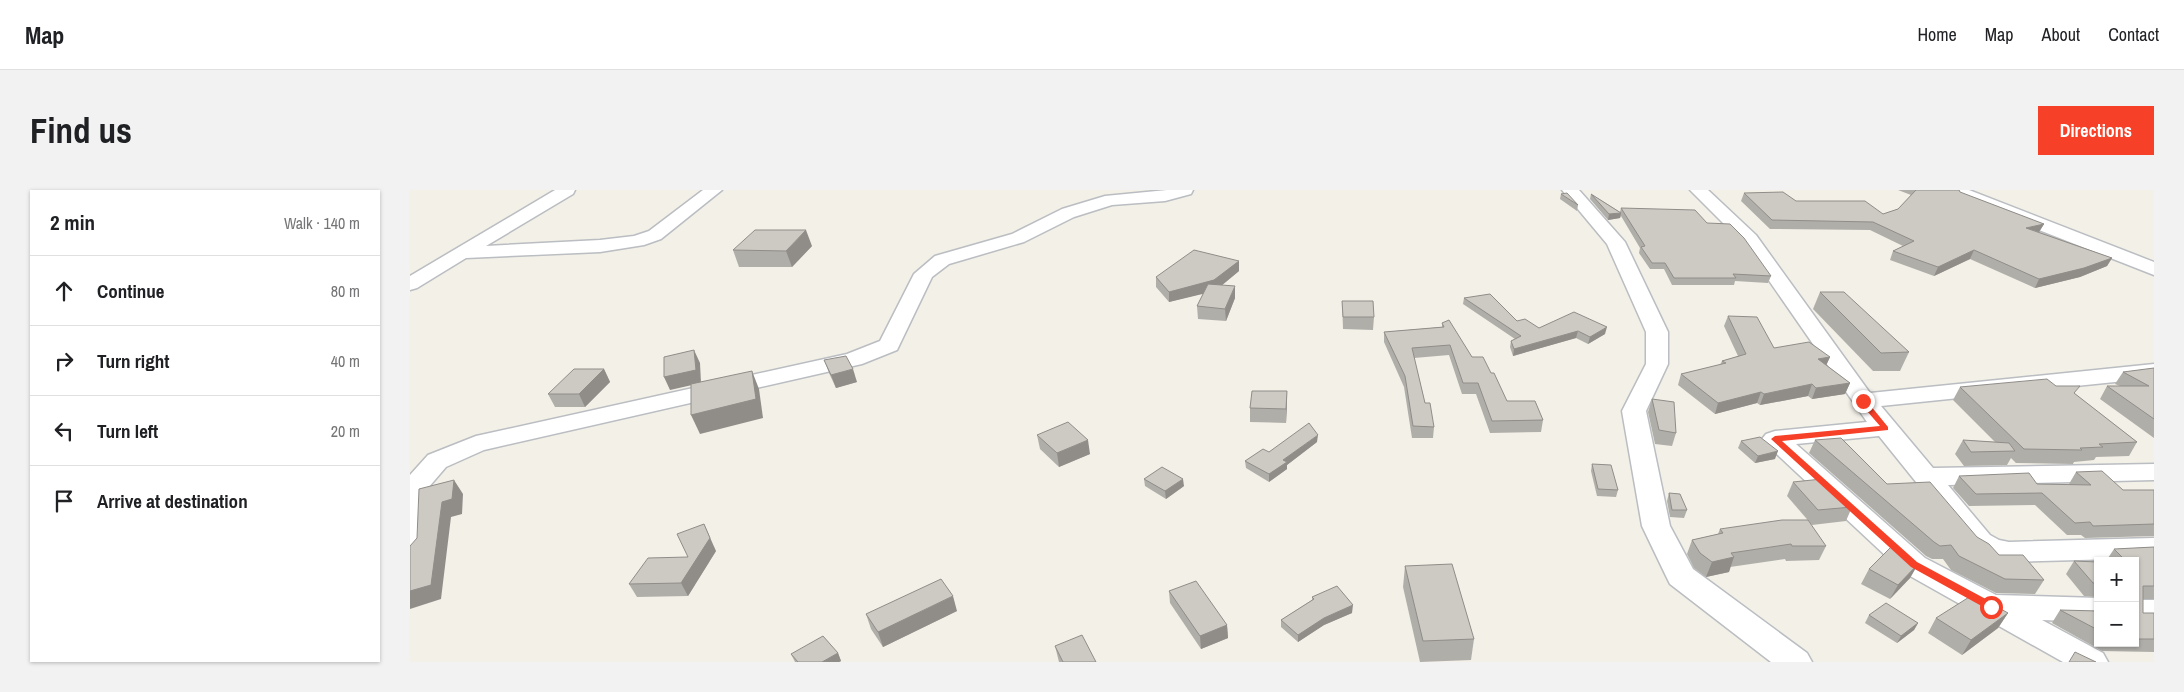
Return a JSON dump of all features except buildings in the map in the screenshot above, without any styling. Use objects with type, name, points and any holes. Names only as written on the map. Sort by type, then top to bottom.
[{"type":"street","points":[[410,268],[544,190]]},
{"type":"street","points":[[410,284],[567,190]]},
{"type":"street","points":[[463,252],[600,246],[637,241],[655,235],[714,190]]},
{"type":"street","points":[[410,552],[416,486],[437,461],[476,444],[854,359],[889,345],[924,274],[942,260],[1018,238],[1068,213],[1111,200],[1164,196],[1185,190]]},
{"type":"street","points":[[1570,190],[1616,242],[1657,332],[1657,364],[1634,411],[1656,526],[1680,576],[1795,662]]},
{"type":"street","points":[[1698,190],[1750,239],[1863,401],[1980,542],[1991,549],[2008,552],[2154,548]]},
{"type":"street","points":[[1961,190],[1963,194],[2154,269]]},
{"type":"street","points":[[1863,401],[2154,371]]},
{"type":"street","points":[[1886,428],[1775,439],[1914,565],[2090,662]]},
{"type":"street","points":[[1926,477],[2154,472]]},
{"type":"street","points":[[1991,607],[2094,610]]},
{"type":"street","points":[[2139,612],[2154,612]]},
{"type":"route","points":[[1863,401],[1886,428],[1775,439],[1914,565],[1991,607]]}]
